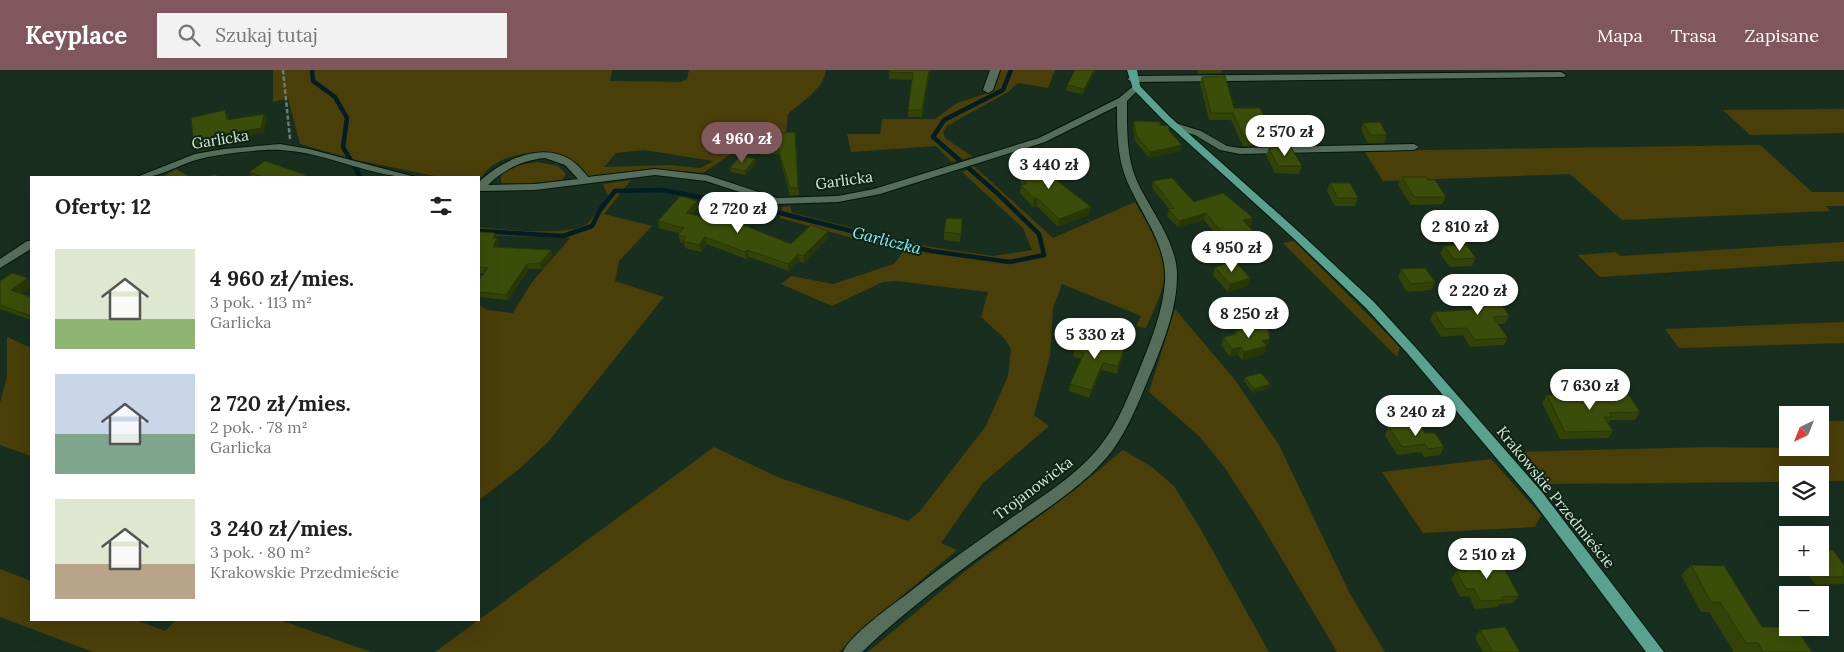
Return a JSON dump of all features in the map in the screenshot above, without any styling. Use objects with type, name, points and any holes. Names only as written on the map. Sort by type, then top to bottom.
[{"type":"main road","name":"Krakowskie Przedmieście","points":[[1133,79],[1175,126],[1370,305],[1412,351],[1537,496],[1656,652]]},
{"type":"street","points":[[988,90],[995,70]]},
{"type":"street","points":[[1133,79],[1561,74]]},
{"type":"street","name":"Garlicka","points":[[480,188],[535,187],[656,172],[707,178],[776,201],[838,199],[876,192],[1042,140],[1122,100],[1133,79]]},
{"type":"street","name":"Trojanowicka","points":[[851,652],[883,621],[935,580],[1078,477],[1106,448],[1126,417],[1157,340],[1170,291],[1172,269],[1167,252],[1132,180],[1125,157],[1122,100]]},
{"type":"street","points":[[1175,126],[1198,133],[1224,148],[1240,151],[1414,147]]},
{"type":"street","name":"Garlicka","points":[[143,176],[195,157],[280,147],[309,152],[406,176]]},
{"type":"street","points":[[480,187],[492,174],[512,162],[531,157],[552,156],[569,163],[585,180]]},
{"type":"street","points":[[0,264],[30,245]]},
{"type":"path","points":[[282,70],[290,125],[290,148]]},
{"type":"shaded area","points":[[273,70],[612,70],[610,81],[681,82],[687,79],[689,70],[826,70],[817,89],[788,114],[786,132],[763,132],[703,173],[660,169],[588,176],[577,163],[566,157],[556,154],[534,153],[522,154],[502,160],[493,165],[480,178],[480,176],[435,176],[356,160],[300,144],[288,98],[273,102]],"holes":[[[644,150],[714,161],[700,168],[668,165],[604,167],[616,153]]]},
{"type":"shaded area","points":[[1001,70],[1055,70],[1048,88],[1018,83],[1008,92],[947,126],[943,132],[945,138],[973,157],[952,162],[936,146],[851,152],[847,134],[880,134],[882,119],[935,119],[957,103],[994,91]]},
{"type":"shaded area","points":[[1844,109],[1844,133],[1750,135],[1723,110]]},
{"type":"shaded area","points":[[1760,145],[1812,192],[1844,192],[1844,206],[1826,206],[1830,211],[1622,220],[1570,174],[1383,181],[1364,151]]},
{"type":"shaded area","points":[[537,162],[558,166],[566,174],[562,180],[522,184],[501,183],[501,174],[518,165]]},
{"type":"shaded area","points":[[974,166],[1053,238],[1135,202],[1161,254],[1165,275],[1160,296],[1146,328],[1136,326],[1141,316],[1062,284],[1053,308],[1050,356],[1034,415],[1049,426],[983,483],[941,543],[957,550],[884,611],[839,652],[435,652],[477,621],[480,621],[480,619],[714,447],[780,478],[908,521],[920,511],[986,426],[1008,376],[1011,349],[1005,339],[981,317],[988,292],[896,281],[883,282],[832,306],[781,284],[791,276],[833,284],[894,264],[903,252],[780,218],[782,207],[790,206],[792,213],[931,247],[993,256],[1032,250],[1023,228],[962,172]]},
{"type":"shaded area","points":[[631,180],[604,214],[652,226],[619,261],[615,281],[664,297],[548,442],[518,470],[480,499],[480,306],[487,310],[513,313],[532,282],[570,238],[480,235],[480,227],[520,231],[553,231],[581,227],[589,222],[608,196],[603,184]]},
{"type":"shaded area","points":[[1294,241],[1400,347],[1397,357],[1283,243]]},
{"type":"shaded area","points":[[1844,242],[1844,261],[1600,277],[1578,255],[1616,252],[1620,256]]},
{"type":"shaded area","points":[[1175,309],[1235,380],[1279,445],[1350,594],[1385,652],[1337,652],[1260,522],[1225,468],[1200,437],[1149,392]]},
{"type":"shaded area","points":[[1844,322],[1844,343],[1679,348],[1665,329]]},
{"type":"shaded area","points":[[7,337],[30,348],[30,456],[0,445],[0,403],[7,377]]},
{"type":"shaded area","points":[[1829,421],[1844,421],[1844,481],[1829,481],[1829,466],[1779,466],[1779,482],[1545,484],[1517,452],[1707,447],[1779,448],[1779,456],[1829,456]]},
{"type":"shaded area","points":[[1123,450],[1152,467],[1174,486],[1200,528],[1269,652],[868,652],[964,572],[1072,492]]},
{"type":"shaded area","points":[[1491,459],[1541,515],[1535,527],[1423,533],[1382,472]]},
{"type":"shaded area","points":[[0,569],[30,581],[30,621],[139,621],[165,631],[175,621],[283,621],[371,652],[93,652],[0,617]]},
{"type":"building","points":[[889,70],[929,70],[922,110],[908,110],[913,73],[889,72]]},
{"type":"building","points":[[1075,70],[1094,70],[1084,89],[1067,85]]},
{"type":"building","points":[[1225,76],[1234,108],[1260,108],[1267,122],[1276,122],[1285,138],[1245,139],[1233,113],[1211,113],[1202,77]]},
{"type":"building","points":[[225,110],[227,120],[264,114],[261,128],[212,136],[212,142],[194,146],[191,118]]},
{"type":"building","points":[[1134,121],[1160,122],[1160,125],[1169,126],[1169,131],[1182,145],[1150,152],[1136,135]]},
{"type":"building","points":[[1380,122],[1387,135],[1371,135],[1363,123]]},
{"type":"building","points":[[795,132],[798,188],[790,188],[778,147],[760,148],[761,134]]},
{"type":"building","points":[[1291,147],[1302,166],[1278,166],[1269,148]]},
{"type":"building","points":[[740,156],[755,159],[745,171],[730,168]]},
{"type":"building","points":[[1038,159],[1047,179],[1055,179],[1091,207],[1059,219],[1037,198],[1034,199],[1021,185],[1026,184],[1015,161]]},
{"type":"building","points":[[265,161],[306,176],[260,176],[249,172]]},
{"type":"building","points":[[176,169],[189,176],[164,176]]},
{"type":"building","points":[[1402,177],[1426,177],[1428,180],[1435,180],[1446,197],[1414,197]]},
{"type":"building","points":[[1172,178],[1194,202],[1223,193],[1253,218],[1243,220],[1257,236],[1230,243],[1206,213],[1179,221],[1168,209],[1174,208],[1153,181]]},
{"type":"building","points":[[1330,183],[1350,183],[1358,198],[1338,198]]},
{"type":"building","points":[[680,196],[697,201],[686,213],[722,222],[726,218],[791,244],[811,225],[828,231],[803,256],[798,254],[788,264],[747,250],[745,252],[705,237],[699,245],[683,241],[686,237],[678,235],[684,228],[658,221]]},
{"type":"building","points":[[946,218],[962,219],[961,234],[944,232]]},
{"type":"building","points":[[480,232],[495,233],[493,238],[497,238],[493,247],[551,250],[540,263],[527,264],[506,295],[480,292],[480,279],[488,268],[480,267]]},
{"type":"building","points":[[1466,245],[1476,258],[1454,259],[1444,246]]},
{"type":"building","points":[[1235,261],[1250,278],[1230,284],[1215,267]]},
{"type":"building","points":[[1425,268],[1435,282],[1411,284],[1401,269]]},
{"type":"building","points":[[12,273],[28,278],[11,290],[30,297],[30,316],[0,305],[0,281]]},
{"type":"building","points":[[1490,286],[1509,316],[1493,317],[1508,338],[1475,340],[1467,328],[1445,329],[1434,312],[1481,309],[1467,288]]},
{"type":"building","points":[[1252,327],[1254,330],[1267,327],[1270,339],[1262,341],[1267,346],[1244,352],[1241,347],[1232,349],[1224,337],[1237,334],[1235,331]]},
{"type":"building","points":[[1080,335],[1125,346],[1118,366],[1103,363],[1091,390],[1070,384],[1084,353],[1074,350]]},
{"type":"building","points":[[1261,373],[1270,384],[1254,389],[1245,377]]},
{"type":"building","points":[[1628,394],[1640,412],[1609,413],[1612,417],[1604,417],[1613,431],[1565,432],[1547,395]]},
{"type":"building","points":[[1419,424],[1425,433],[1435,433],[1444,447],[1428,449],[1425,444],[1402,447],[1389,427]]},
{"type":"building","points":[[1829,550],[1833,550],[1844,565],[1844,577],[1823,576],[1829,576]]},
{"type":"building","points":[[1499,559],[1519,596],[1501,597],[1503,600],[1481,601],[1474,589],[1466,589],[1456,571],[1466,571],[1461,562]]},
{"type":"building","points":[[1691,565],[1724,566],[1762,627],[1779,627],[1779,636],[1801,636],[1812,652],[1763,652],[1758,643],[1746,643],[1720,602],[1711,602]]},
{"type":"building","points":[[1505,627],[1520,652],[1493,652],[1480,630]]},
{"type":"waterway","name":"Garliczka","points":[[312,70],[313,81],[335,97],[347,118],[343,147],[360,176]]},
{"type":"waterway","name":"Garliczka","points":[[480,231],[563,236],[592,226],[600,210],[615,191],[663,190],[772,211],[931,251],[1010,262],[1044,255],[1039,234],[997,193],[933,137],[944,120],[1003,90],[1011,70]]}]
